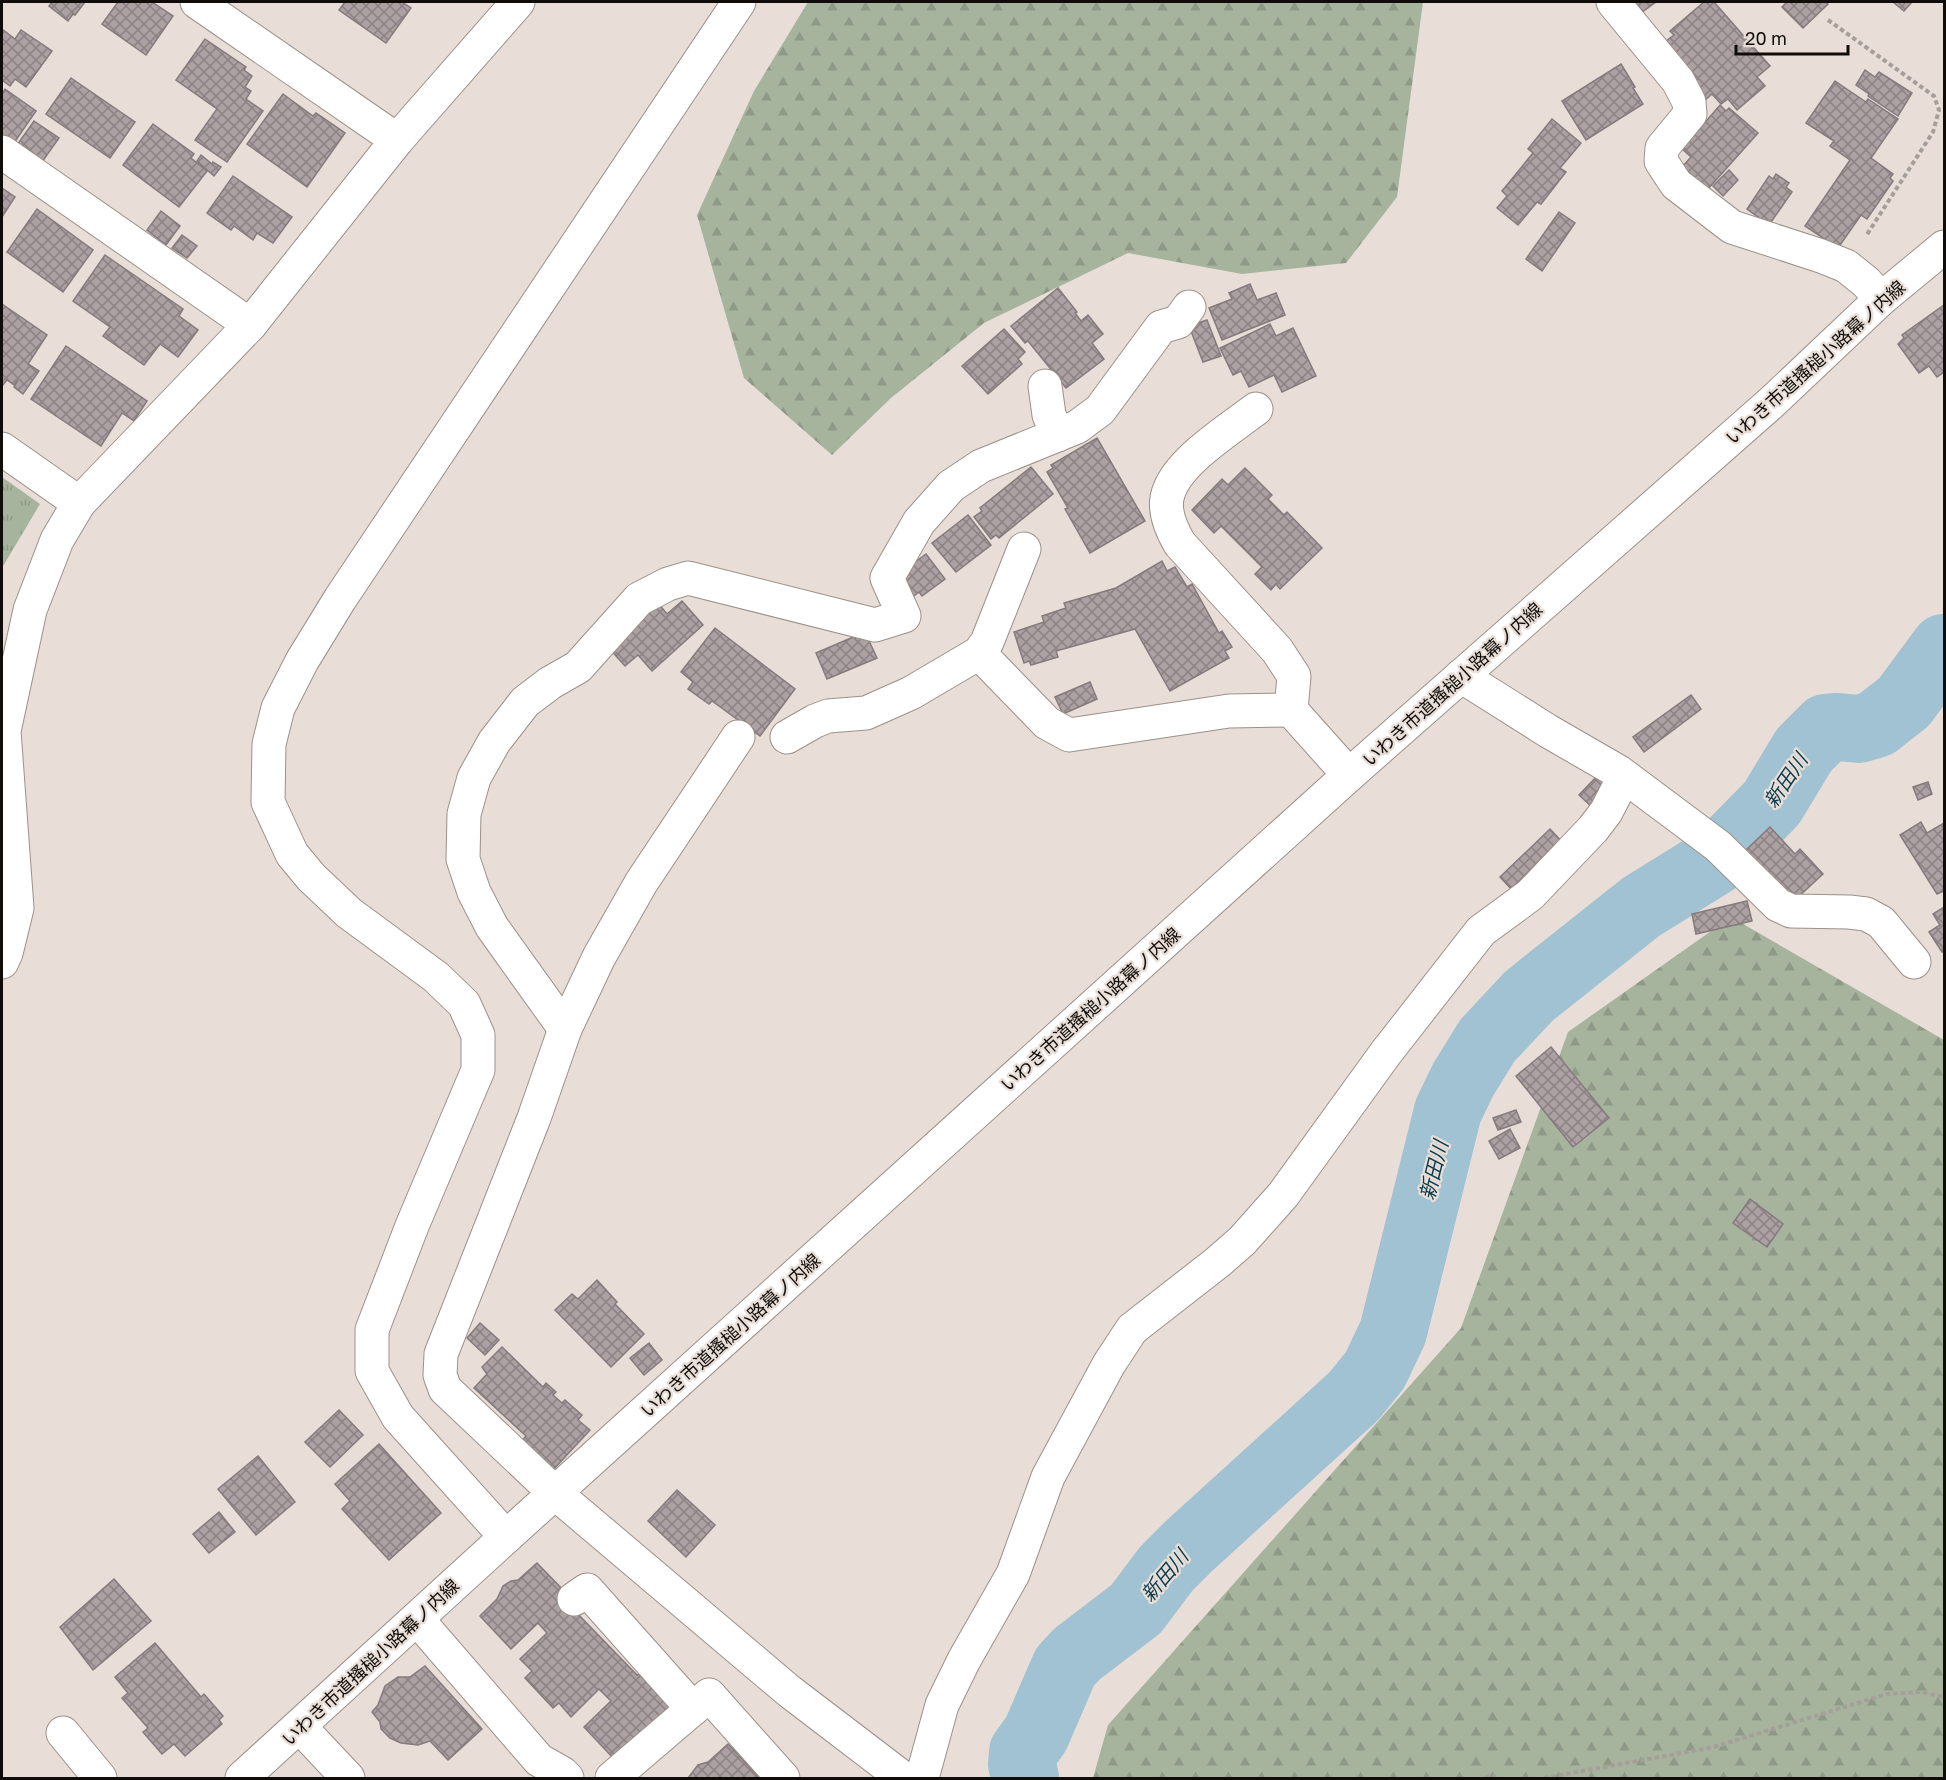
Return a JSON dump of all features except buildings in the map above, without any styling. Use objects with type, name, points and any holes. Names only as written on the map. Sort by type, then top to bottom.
[{"type":"street","points":[[198,2],[397,140]]},
{"type":"street","points":[[2,962],[17,908],[3,730],[30,610],[57,540],[79,503],[250,325],[397,140],[519,2]]},
{"type":"street","points":[[506,1537],[398,1417],[372,1371],[372,1330],[412,1226],[478,1070],[478,1035],[464,1004],[436,977],[349,914],[292,854],[268,802],[269,744],[278,708],[302,661],[340,599],[739,2]]},
{"type":"street","points":[[1613,2],[1678,81],[1689,102],[1690,114],[1662,148],[1661,161],[1676,184],[1732,228],[1846,266],[1866,282],[1881,299]]},
{"type":"street","points":[[2,152],[250,325]]},
{"type":"street","name":"いわき市道搔槌小路幕ノ内線","points":[[242,1779],[506,1537],[1349,775],[1771,403],[1881,299],[1942,254]]},
{"type":"street","points":[[565,1029],[492,927],[474,892],[463,859],[464,814],[474,777],[494,742],[525,702],[550,683],[578,667],[639,599],[668,584],[688,578],[876,625],[904,616],[886,578],[919,522],[951,486],[981,466],[1077,427],[1100,410],[1161,327],[1178,322],[1189,307]]},
{"type":"street","points":[[1045,386],[1048,415],[1058,435]]},
{"type":"street","points":[[1256,409],[1193,458],[1175,479],[1168,493],[1169,519],[1180,544],[1277,650],[1294,676],[1291,710],[1349,775]]},
{"type":"street","points":[[2,449],[79,503]]},
{"type":"street","points":[[787,737],[828,716],[866,713],[911,693],[979,653],[987,642],[1024,549]]},
{"type":"street","points":[[979,653],[1047,723],[1069,735],[1229,711],[1291,710]]},
{"type":"street","points":[[1461,676],[1624,777],[1726,854],[1778,905],[1791,911],[1866,914],[1881,922],[1914,962]]},
{"type":"street","points":[[738,737],[641,883],[599,957],[565,1029],[534,1118],[441,1354],[440,1375],[445,1389],[555,1493],[789,1691],[903,1779]]},
{"type":"street","points":[[922,1779],[942,1705],[964,1660],[1013,1574],[1048,1478],[1108,1364],[1132,1329],[1218,1262],[1249,1233],[1283,1195],[1385,1054],[1481,931],[1530,895],[1579,844],[1606,812],[1620,789],[1624,777]]},
{"type":"street","points":[[574,1599],[586,1590],[693,1709]]},
{"type":"street","points":[[417,1619],[539,1760],[562,1773],[567,1779]]},
{"type":"street","points":[[612,1779],[709,1695],[783,1779]]},
{"type":"street","points":[[300,1727],[348,1779]]},
{"type":"street","points":[[63,1733],[100,1779]]},
{"type":"path","points":[[1828,21],[1934,96],[1939,110],[1933,132],[1846,266]]},
{"type":"path","points":[[1544,1779],[1714,1747],[1887,1694],[1920,1692],[1944,1697]]},
{"type":"path","points":[[1485,1779],[1489,1776],[1500,1779]]},
{"type":"green space","points":[[808,2],[1423,2],[1397,197],[1346,263],[1242,274],[1128,253],[984,323],[891,398],[832,455],[744,378],[697,215],[754,91]]},
{"type":"green space","points":[[2,477],[40,504],[2,568]]},
{"type":"green space","points":[[1731,917],[1944,1040],[1944,1778],[1093,1778],[1108,1725],[1461,1328],[1568,1032]]},
{"type":"waterway","name":"新田川","points":[[1025,1778],[1022,1764],[1023,1752],[1036,1734],[1065,1667],[1077,1654],[1136,1609],[1166,1569],[1354,1396],[1375,1370],[1393,1332],[1448,1111],[1463,1080],[1487,1041],[1529,996],[1641,907],[1715,861],[1772,803],[1804,750],[1826,728],[1859,729],[1876,724],[1904,702],[1944,648]]}]
